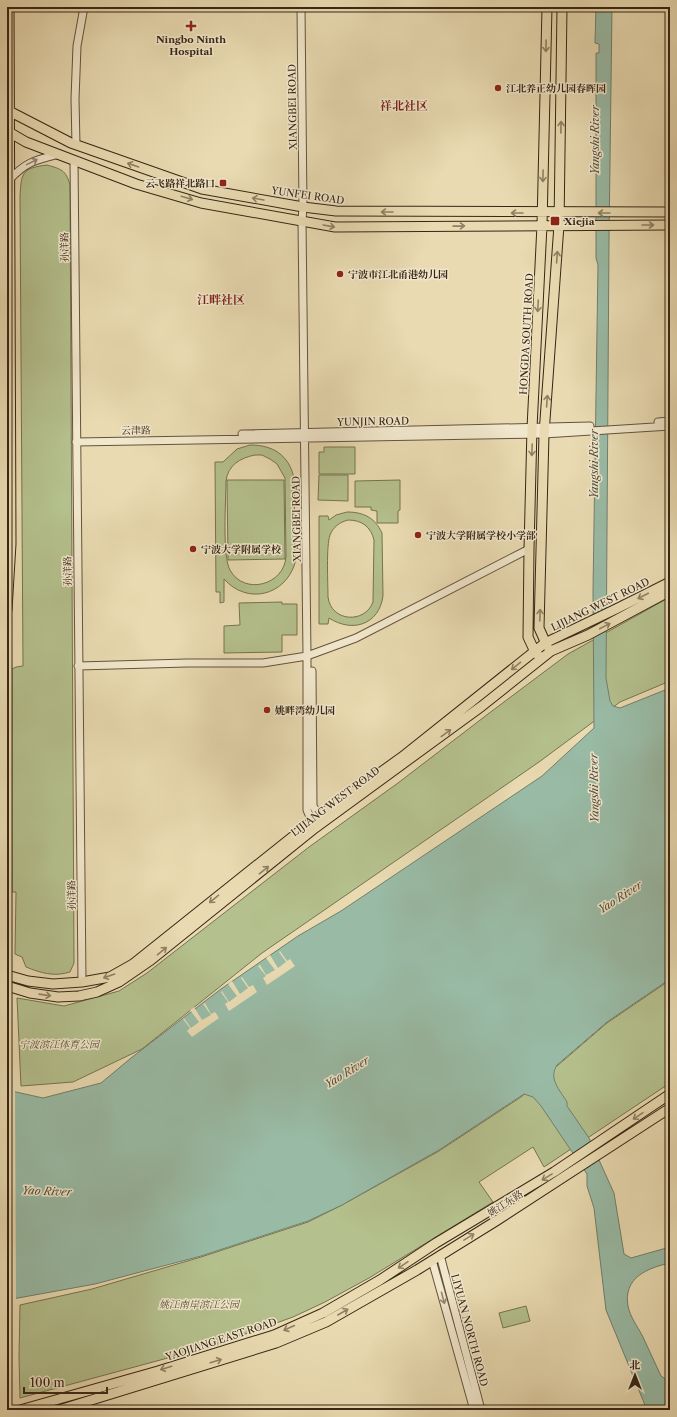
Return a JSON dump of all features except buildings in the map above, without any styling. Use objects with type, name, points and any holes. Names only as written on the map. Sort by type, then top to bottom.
[{"type":"main road","points":[[7,610],[11,544],[8,132],[9,7]]},
{"type":"main road","name":"HONGDA SOUTH ROAD","points":[[538,655],[528,637],[529,549],[532,431],[542,225],[546,7]]},
{"type":"main road","points":[[551,651],[545,643],[539,628],[545,431],[559,225],[562,7]]},
{"type":"main road","name":"YUNFEI ROAD","points":[[8,110],[76,145],[202,189],[303,207],[336,211],[542,213],[670,212]]},
{"type":"main road","points":[[8,132],[26,142],[136,184],[201,202],[335,227],[670,225]]},
{"type":"main road","name":"LIJIANG WEST ROAD","points":[[7,975],[28,981],[53,984],[82,982],[110,977],[133,964],[402,757],[538,655],[588,635],[619,613],[670,582]]},
{"type":"main road","name":"LIJIANG WEST ROAD","points":[[538,655],[545,643],[585,624],[619,613],[670,591]]},
{"type":"main road","name":"LIJIANG WEST ROAD","points":[[7,986],[30,993],[58,997],[79,996],[97,992],[119,982],[151,960],[313,825]]},
{"type":"main road","name":"姚江东路","points":[[20,1410],[158,1371],[274,1335],[323,1312],[380,1280],[436,1243],[554,1172],[670,1094]]},
{"type":"main road","name":"姚江东路","points":[[436,1258],[584,1165],[670,1108]]},
{"type":"main road","name":"YAOJIANG EAST ROAD","points":[[59,1410],[276,1343],[294,1336],[326,1322],[436,1258]]},
{"type":"street","points":[[76,145],[75,99],[78,46],[84,7]]},
{"type":"street","name":"XIANGBEI ROAD","points":[[302,7],[303,207],[305,222],[313,806],[321,819]]},
{"type":"street","points":[[9,180],[19,169],[33,161],[60,154]]},
{"type":"street","name":"孙洋路","points":[[74,160],[82,982]]},
{"type":"street","name":"YUNJIN ROAD","points":[[76,440],[545,431],[624,426],[670,421]]},
{"type":"street","name":"YUNJIN ROAD","points":[[624,426],[670,426]]},
{"type":"street","points":[[78,666],[187,663],[263,663],[310,655],[356,638],[529,549]]},
{"type":"street","name":"XIANGBEI ROAD","points":[[310,655],[307,810],[313,825]]},
{"type":"street","name":"LIYUAN NORTH ROAD","points":[[436,1258],[474,1410]]},
{"type":"street","name":"LIYUAN NORTH ROAD","points":[[436,1258],[481,1410]]},
{"type":"green space","points":[[47,165],[65,173],[70,185],[74,963],[70,972],[58,974],[42,973],[26,967],[22,957],[15,954],[16,892],[12,892],[12,669],[23,666],[20,197],[21,182],[24,173],[32,168]]},
{"type":"green space","points":[[250,445],[258,445],[273,449],[284,457],[292,470],[294,478],[295,563],[290,574],[283,583],[264,593],[254,594],[243,592],[233,587],[224,579],[224,602],[220,603],[220,592],[216,592],[215,462],[223,462],[237,449]],"holes":[[[262,455],[277,464],[285,478],[286,556],[284,566],[279,574],[272,580],[263,584],[254,585],[245,583],[236,578],[230,570],[228,563],[225,541],[226,481],[229,471],[240,460],[250,456]]]},
{"type":"green space","points":[[324,447],[355,447],[355,474],[319,474],[319,452],[324,452]]},
{"type":"green space","points":[[319,475],[348,475],[348,501],[318,500]]},
{"type":"green space","points":[[227,480],[284,480],[285,559],[228,560]]},
{"type":"green space","points":[[400,480],[400,510],[398,511],[398,523],[377,523],[377,511],[371,510],[371,507],[355,507],[355,481]]},
{"type":"green space","points":[[347,512],[359,513],[376,523],[382,533],[383,596],[376,614],[363,624],[347,625],[338,623],[329,618],[328,624],[319,624],[319,516],[328,516],[329,520],[336,515]],"holes":[[[353,520],[365,525],[373,535],[373,602],[369,609],[363,614],[356,617],[349,617],[341,615],[330,605],[328,597],[328,556],[329,540],[333,530],[342,522]]]},
{"type":"green space","name":"宁波滨江体育公园","points":[[670,597],[670,681],[620,702],[539,762],[262,953],[142,1049],[73,1082],[21,1086],[17,998],[64,1006],[119,991],[147,973],[309,847],[398,783],[568,654]]},
{"type":"green space","points":[[282,602],[282,604],[297,604],[297,635],[282,635],[282,652],[224,653],[224,626],[240,625],[239,603]]},
{"type":"green space","name":"姚江南岸滨江公园","points":[[670,980],[670,1083],[544,1167],[533,1147],[479,1182],[493,1202],[369,1278],[325,1302],[293,1317],[212,1346],[20,1398],[20,1305],[92,1289],[201,1257],[308,1222],[342,1205],[439,1151],[521,1097],[607,1023]]},
{"type":"green space","points":[[526,1306],[530,1321],[503,1328],[499,1313]]},
{"type":"water","points":[[596,7],[612,7],[606,678],[610,701],[613,706],[620,708],[670,688],[670,979],[607,1022],[557,1065],[554,1080],[567,1102],[567,1106],[589,1138],[614,1193],[624,1254],[631,1258],[670,1247],[670,1263],[645,1271],[638,1276],[629,1288],[627,1296],[630,1314],[643,1337],[661,1376],[670,1382],[670,1410],[647,1410],[606,1310],[594,1208],[587,1186],[587,1174],[541,1106],[533,1097],[524,1094],[439,1150],[342,1205],[308,1221],[201,1256],[95,1284],[7,1300],[7,1090],[43,1098],[101,1083],[221,989],[298,936],[341,911],[542,776],[594,728],[593,591],[598,265],[596,258],[596,53],[599,53],[599,44],[595,43]]},
{"type":"pier","points":[[280,951],[287,961],[290,959],[295,966],[267,985],[263,978],[266,976],[258,966],[260,965],[266,975],[275,970],[266,958],[270,955],[278,968],[286,962],[279,952]]},
{"type":"pier","points":[[242,977],[249,987],[253,985],[257,992],[229,1011],[225,1004],[228,1002],[221,992],[222,991],[229,1002],[237,996],[228,984],[232,981],[240,994],[248,988],[241,978]]},
{"type":"pier","points":[[205,1003],[211,1014],[215,1012],[219,1018],[192,1037],[187,1031],[190,1028],[183,1019],[184,1018],[191,1028],[199,1022],[190,1010],[194,1007],[202,1020],[211,1015],[203,1004]]},
{"type":"pier","points":[[7,1088],[15,1090],[16,1300],[7,1302]]},
{"type":"place","name":"Ningbo Ninth Hospital","points":[[191,26]]},
{"type":"place","name":"江北养正幼儿园春晖园","points":[[498,88]]},
{"type":"place","name":"云飞路祥北路口","points":[[223,183]]},
{"type":"place","name":"Xiejia","points":[[555,221]]},
{"type":"place","name":"宁波市江北甬港幼儿园","points":[[340,274]]},
{"type":"place","name":"宁波大学附属学校小学部","points":[[418,535]]},
{"type":"place","name":"宁波大学附属学校","points":[[193,549]]},
{"type":"place","name":"姚畔湾幼儿园","points":[[267,710]]},
{"type":"district","name":"祥北社区","points":[[404,106]]},
{"type":"district","name":"江畔社区","points":[[221,300]]},
{"type":"water label","name":"Yangshi River","points":[[595,140]]},
{"type":"water label","name":"Yangshi River","points":[[594,464]]},
{"type":"water label","name":"Yangshi River","points":[[594,788]]},
{"type":"water label","name":"Yao River","points":[[620,897]]},
{"type":"water label","name":"Yao River","points":[[347,1072]]},
{"type":"water label","name":"Yao River","points":[[47,1191]]}]
